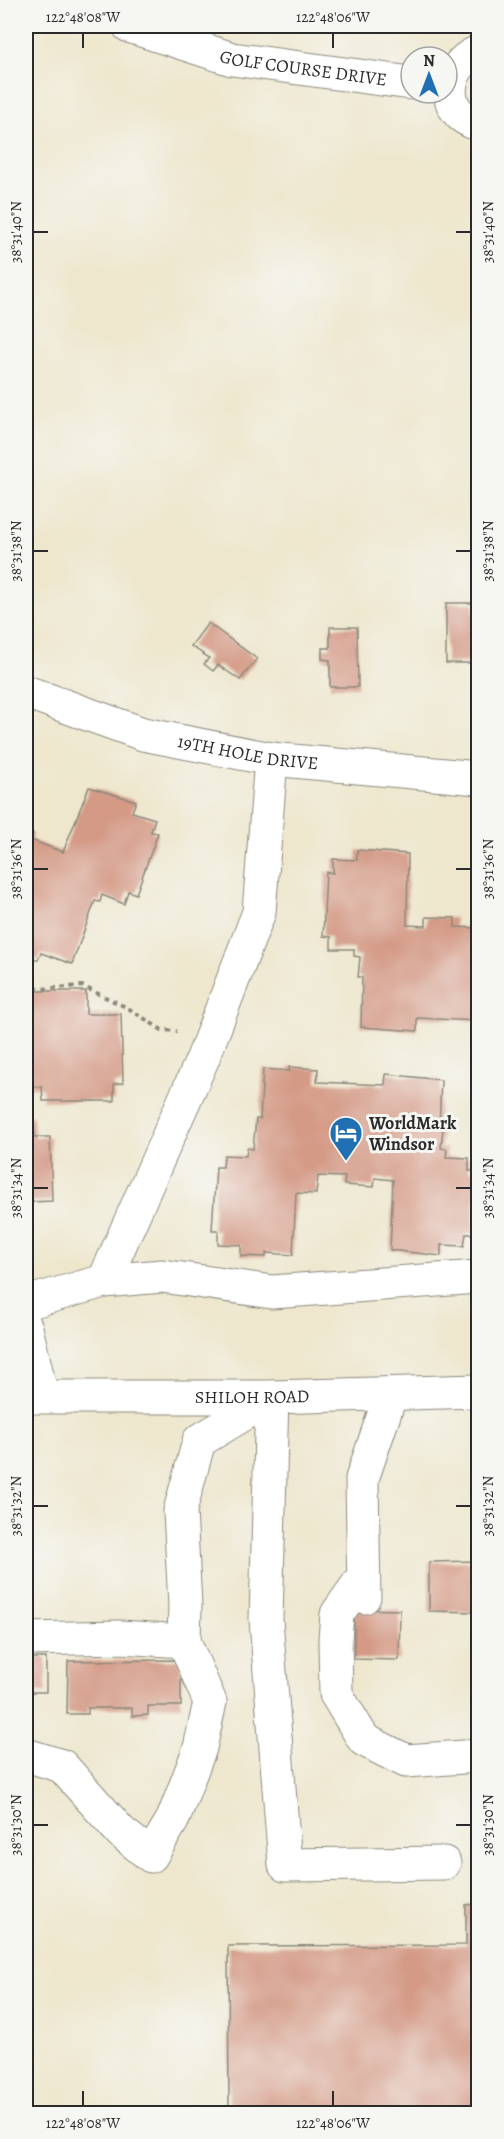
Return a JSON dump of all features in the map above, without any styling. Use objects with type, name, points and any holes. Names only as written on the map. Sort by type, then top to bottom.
[{"type":"street","name":"GOLF COURSE DRIVE","points":[[129,26],[232,59],[399,80]]},
{"type":"street","points":[[459,64],[478,52]]},
{"type":"street","points":[[455,105],[465,119],[478,124]]},
{"type":"street","name":"19TH HOLE DRIVE","points":[[26,692],[143,734],[272,759],[478,778]]},
{"type":"street","points":[[104,1281],[212,1034],[259,912],[272,759]]},
{"type":"street","points":[[26,1303],[104,1281],[162,1276],[272,1292],[478,1277]]},
{"type":"street","points":[[26,1328],[34,1396]]},
{"type":"street","name":"SHILOH ROAD","points":[[34,1396],[272,1397],[478,1391]]},
{"type":"street","points":[[391,1394],[362,1479],[364,1590],[337,1614],[336,1694],[364,1740],[406,1761],[478,1756]]},
{"type":"street","points":[[26,1755],[62,1766],[121,1832],[151,1856],[173,1819],[200,1748],[210,1702],[184,1641],[185,1605],[180,1511],[199,1441],[272,1397]]},
{"type":"street","points":[[272,1397],[266,1620],[285,1865],[444,1863]]},
{"type":"street","points":[[26,1639],[120,1637],[184,1641]]},
{"type":"path","points":[[26,984],[39,989],[82,986],[128,1008],[162,1030],[212,1034]]},
{"type":"building","points":[[446,603],[474,603],[474,630],[478,630],[478,641],[474,641],[474,663],[446,663]]},
{"type":"building","points":[[208,623],[257,659],[240,680],[218,665],[213,671],[204,664],[209,658],[191,646]]},
{"type":"building","points":[[330,627],[357,627],[358,687],[330,687],[330,660],[322,659],[322,648],[330,648]]},
{"type":"building","points":[[89,787],[136,801],[132,812],[155,819],[151,832],[158,833],[136,894],[128,891],[124,904],[102,895],[100,902],[95,901],[72,964],[41,953],[38,960],[26,955],[26,831],[33,834],[31,840],[63,852]]},
{"type":"building","points":[[357,850],[408,854],[407,925],[426,926],[426,917],[455,918],[455,927],[478,928],[478,1021],[417,1018],[417,1031],[361,1027],[362,977],[358,977],[360,957],[354,956],[354,949],[331,949],[331,937],[323,936],[326,872],[333,873],[333,859],[357,860]]},
{"type":"building","points":[[26,991],[86,991],[86,1014],[121,1014],[123,1083],[114,1084],[114,1101],[43,1101],[42,1087],[27,1087]]},
{"type":"building","name":"WorldMark Windsor","points":[[289,1067],[318,1069],[317,1082],[385,1085],[386,1074],[441,1080],[439,1129],[443,1129],[441,1148],[447,1149],[446,1157],[469,1158],[469,1171],[476,1171],[473,1234],[466,1234],[464,1246],[441,1245],[441,1256],[390,1250],[393,1180],[375,1178],[374,1187],[344,1185],[345,1177],[318,1176],[316,1194],[296,1193],[293,1255],[266,1253],[266,1257],[241,1256],[241,1245],[218,1244],[218,1230],[212,1230],[216,1167],[223,1167],[224,1155],[246,1156],[247,1148],[253,1149],[256,1119],[260,1119],[263,1069],[290,1071]]},
{"type":"building","points":[[33,1116],[35,1137],[50,1137],[52,1201],[29,1202],[28,1209],[26,1209],[26,1117]]},
{"type":"building","points":[[478,1561],[478,1612],[429,1611],[429,1562]]},
{"type":"building","points":[[354,1609],[400,1610],[399,1660],[354,1659]]},
{"type":"building","points":[[26,1658],[46,1658],[46,1692],[26,1692]]},
{"type":"building","points":[[181,1660],[181,1706],[148,1706],[148,1715],[132,1716],[132,1708],[88,1708],[88,1714],[67,1714],[68,1661]]},
{"type":"building","points":[[478,1904],[478,2114],[229,2114],[228,1946],[466,1945],[466,1905]]},
{"type":"place","name":"WorldMark Windsor","points":[[346,1162]]}]
